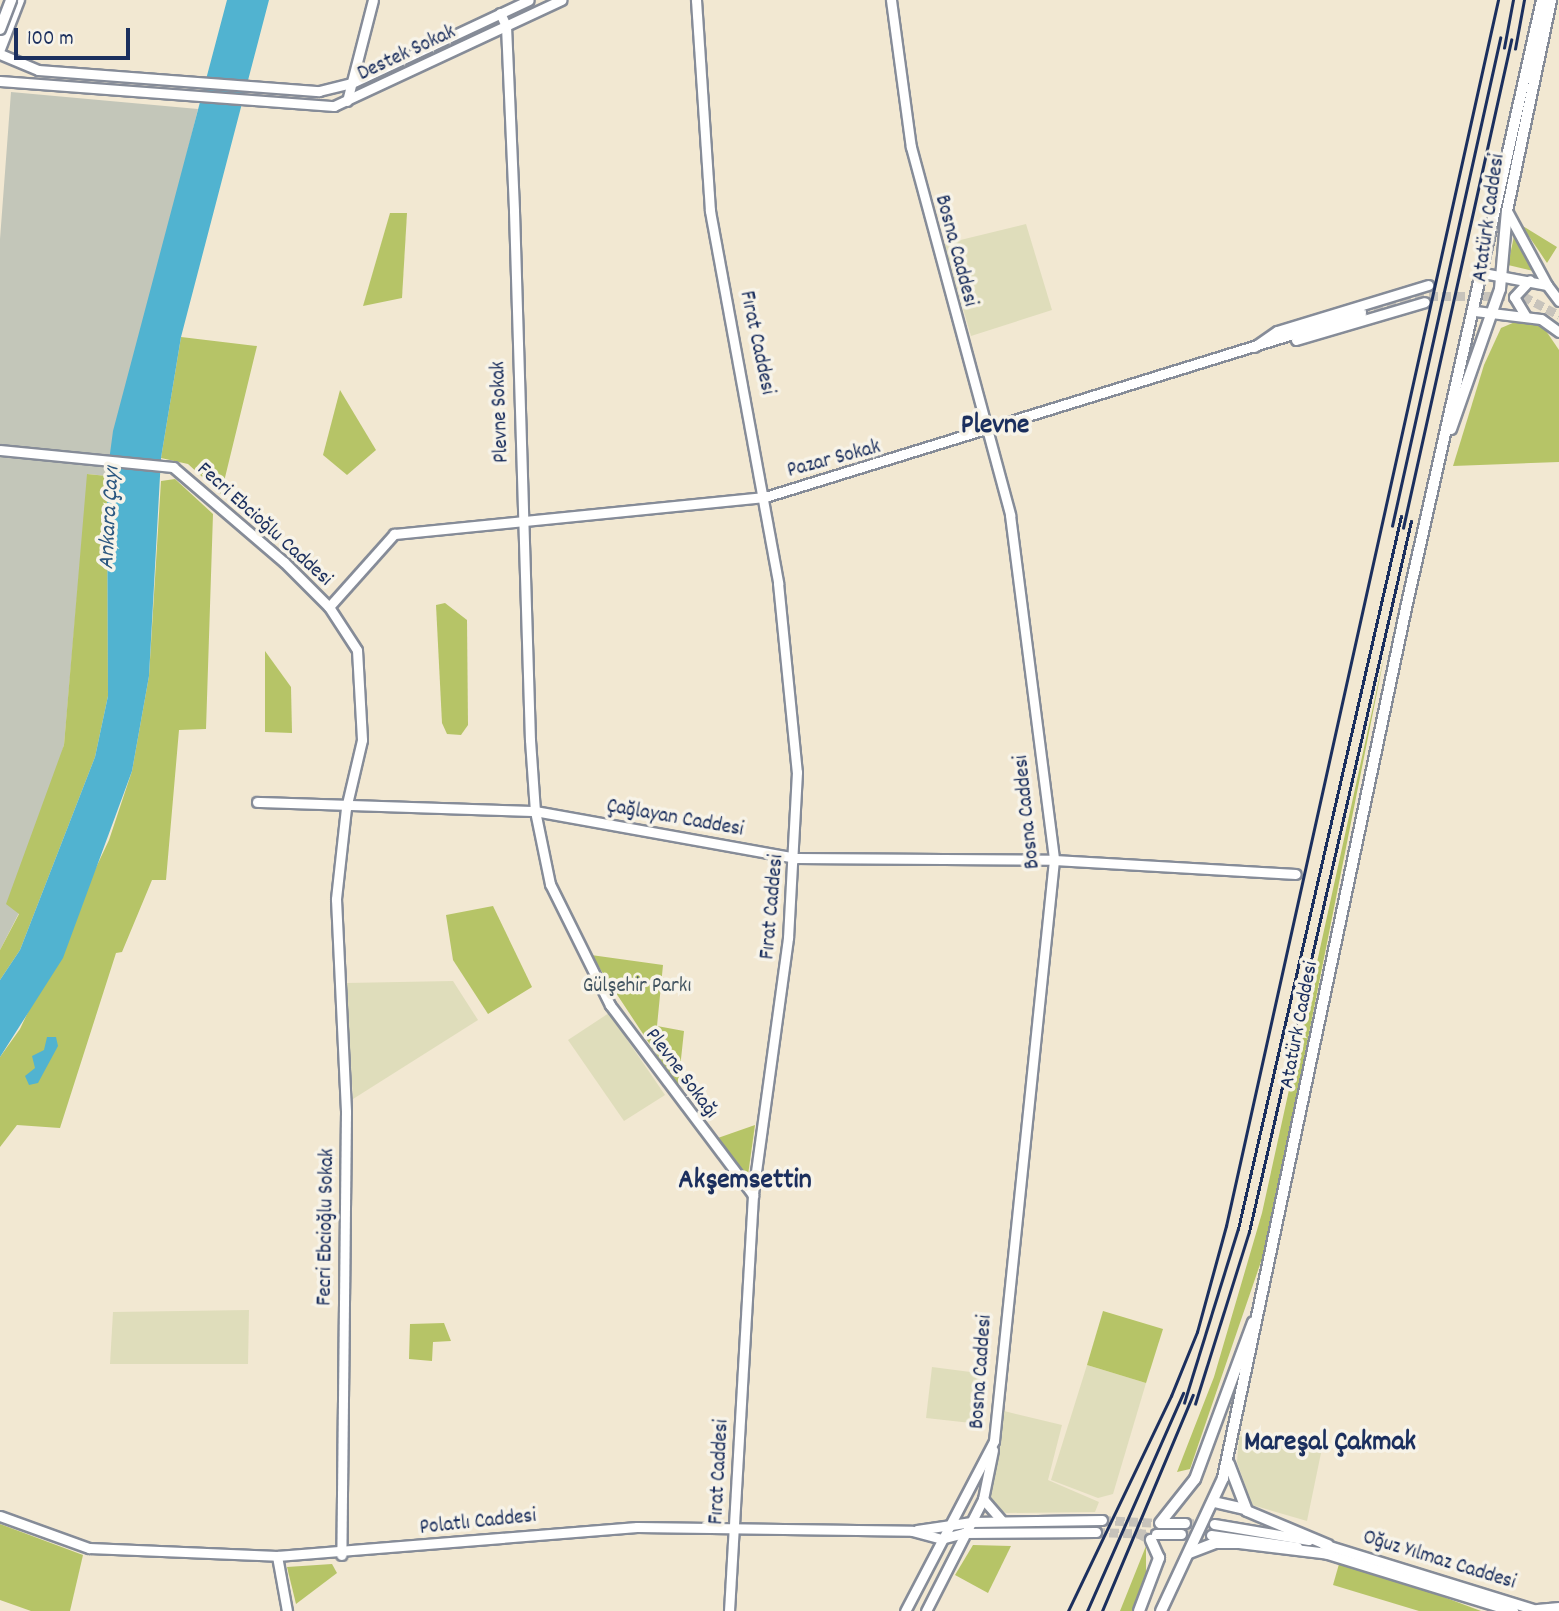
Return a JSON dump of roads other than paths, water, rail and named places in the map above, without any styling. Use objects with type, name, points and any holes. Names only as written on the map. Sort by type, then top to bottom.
[{"type":"highway","points":[[0,13],[16,2]]},
{"type":"highway","points":[[0,29],[16,2]]},
{"type":"highway","points":[[0,52],[16,2]]},
{"type":"main road","name":"Atatürk Caddesi","points":[[1161,1611],[1214,1502],[1228,1453],[1542,0]]},
{"type":"main road","name":"Atatürk Caddesi","points":[[1448,435],[1493,313],[1502,275],[1507,211],[1551,0]]},
{"type":"main road","points":[[1160,1523],[1195,1479],[1259,1309]]},
{"type":"main road","points":[[1228,1453],[1247,1511]]},
{"type":"main road","points":[[1214,1502],[1247,1511],[1328,1549]]},
{"type":"main road","points":[[1139,1611],[1159,1558],[1154,1537]]},
{"type":"main road","points":[[1188,1554],[1201,1546],[1238,1543],[1328,1549]]},
{"type":"street","points":[[0,52],[38,69],[319,91],[352,83],[373,0]]},
{"type":"street","name":"Destek Sokak","points":[[347,101],[352,83],[529,0]]},
{"type":"street","name":"Destek Sokak","points":[[347,101],[561,0]]},
{"type":"street","name":"Fırat Caddesi","points":[[696,0],[710,211],[765,497],[797,772],[796,858],[753,1195],[729,1611]]},
{"type":"street","name":"Bosna Caddesi","points":[[891,0],[911,147],[1010,515],[1054,860],[994,1441],[905,1611]]},
{"type":"street","name":"Plevne Sokak","points":[[500,13],[506,26],[535,811]]},
{"type":"street","points":[[0,81],[247,102],[319,106],[347,101]]},
{"type":"street","points":[[1507,211],[1547,285],[1559,301]]},
{"type":"street","points":[[1483,273],[1547,285]]},
{"type":"street","points":[[1525,315],[1514,297],[1530,280]]},
{"type":"street","points":[[1253,348],[1277,331],[1428,285]]},
{"type":"street","points":[[1253,348],[1425,302]]},
{"type":"street","name":"Pazar Sokak","points":[[329,607],[394,534],[523,518],[765,497],[1253,348],[1361,311]]},
{"type":"street","points":[[1475,311],[1525,315],[1559,332]]},
{"type":"street","name":"Fecri Ebcioğlu Caddesi","points":[[0,450],[173,467],[329,607],[357,650],[362,740],[346,808],[336,899]]},
{"type":"street","name":"Çağlayan Caddesi","points":[[257,802],[346,808],[535,811],[796,858],[1054,860],[1296,874]]},
{"type":"street","name":"Plevne Sokağı","points":[[535,811],[550,884],[610,1005],[753,1195]]},
{"type":"street","name":"Fecri Ebcioğlu Sokak","points":[[336,899],[346,1124],[341,1555]]},
{"type":"street","points":[[926,1611],[983,1499],[994,1441]]},
{"type":"street","points":[[983,1499],[1002,1521]]},
{"type":"street","name":"Polatlı Caddesi","points":[[0,1516],[89,1548],[277,1556],[341,1555],[581,1530],[912,1531],[941,1539]]},
{"type":"street","points":[[912,1531],[971,1522],[1102,1520]]},
{"type":"street","points":[[1160,1523],[1185,1523]]},
{"type":"street","points":[[1214,1524],[1328,1549]]},
{"type":"street","points":[[941,1539],[964,1533],[1096,1532]]},
{"type":"street","points":[[1154,1537],[1181,1534]]},
{"type":"street","points":[[1211,1535],[1328,1549]]},
{"type":"street","name":"Oğuz Yılmaz Caddesi","points":[[1328,1549],[1537,1610]]},
{"type":"street","name":"Oğuz Yılmaz Caddesi","points":[[1328,1549],[1513,1611]]},
{"type":"street","points":[[277,1556],[287,1611]]},
{"type":"street","points":[[1537,1610],[1559,1607]]},
{"type":"water","name":"Ankara Çayı","points":[[227,0],[269,0],[181,337],[161,458],[149,676],[132,771],[63,958],[0,1057],[0,980],[20,950],[95,757],[108,696],[107,476],[113,431]]},
{"type":"water","points":[[47,1037],[56,1037],[58,1046],[38,1083],[29,1085],[25,1076],[35,1068],[32,1056],[44,1050]]},
{"type":"tunnel","points":[[1402,296],[1523,296],[1559,315]]},
{"type":"tunnel","points":[[1361,313],[1410,299]]},
{"type":"tunnel","points":[[1102,1520],[1160,1523]]},
{"type":"tunnel","points":[[1185,1523],[1214,1524]]},
{"type":"tunnel","points":[[1096,1532],[1156,1534]]},
{"type":"tunnel","points":[[1138,1533],[1151,1540]]},
{"type":"tunnel","points":[[1181,1534],[1211,1535]]},
{"type":"railway","points":[[1068,1611],[1171,1396],[1197,1332],[1226,1226],[1498,0]]},
{"type":"railway","points":[[1504,48],[1513,0]]},
{"type":"railway","points":[[1515,49],[1524,0]]},
{"type":"railway","points":[[1392,526],[1500,38]]},
{"type":"railway","points":[[1403,528],[1511,40]]},
{"type":"railway","points":[[1184,1403],[1238,1229],[1401,516]]},
{"type":"railway","points":[[1195,1404],[1249,1232],[1411,521]]},
{"type":"railway","points":[[1087,1611],[1183,1393]]},
{"type":"railway","points":[[1102,1611],[1193,1395]]},
{"type":"district","name":"Plevne","points":[[995,427]]},
{"type":"district","name":"Akşemsettin","points":[[745,1182]]},
{"type":"district","name":"Mareşal Çakmak","points":[[1330,1444]]},
{"type":"park label","name":"Gülşehir Parkı","points":[[637,987]]}]
